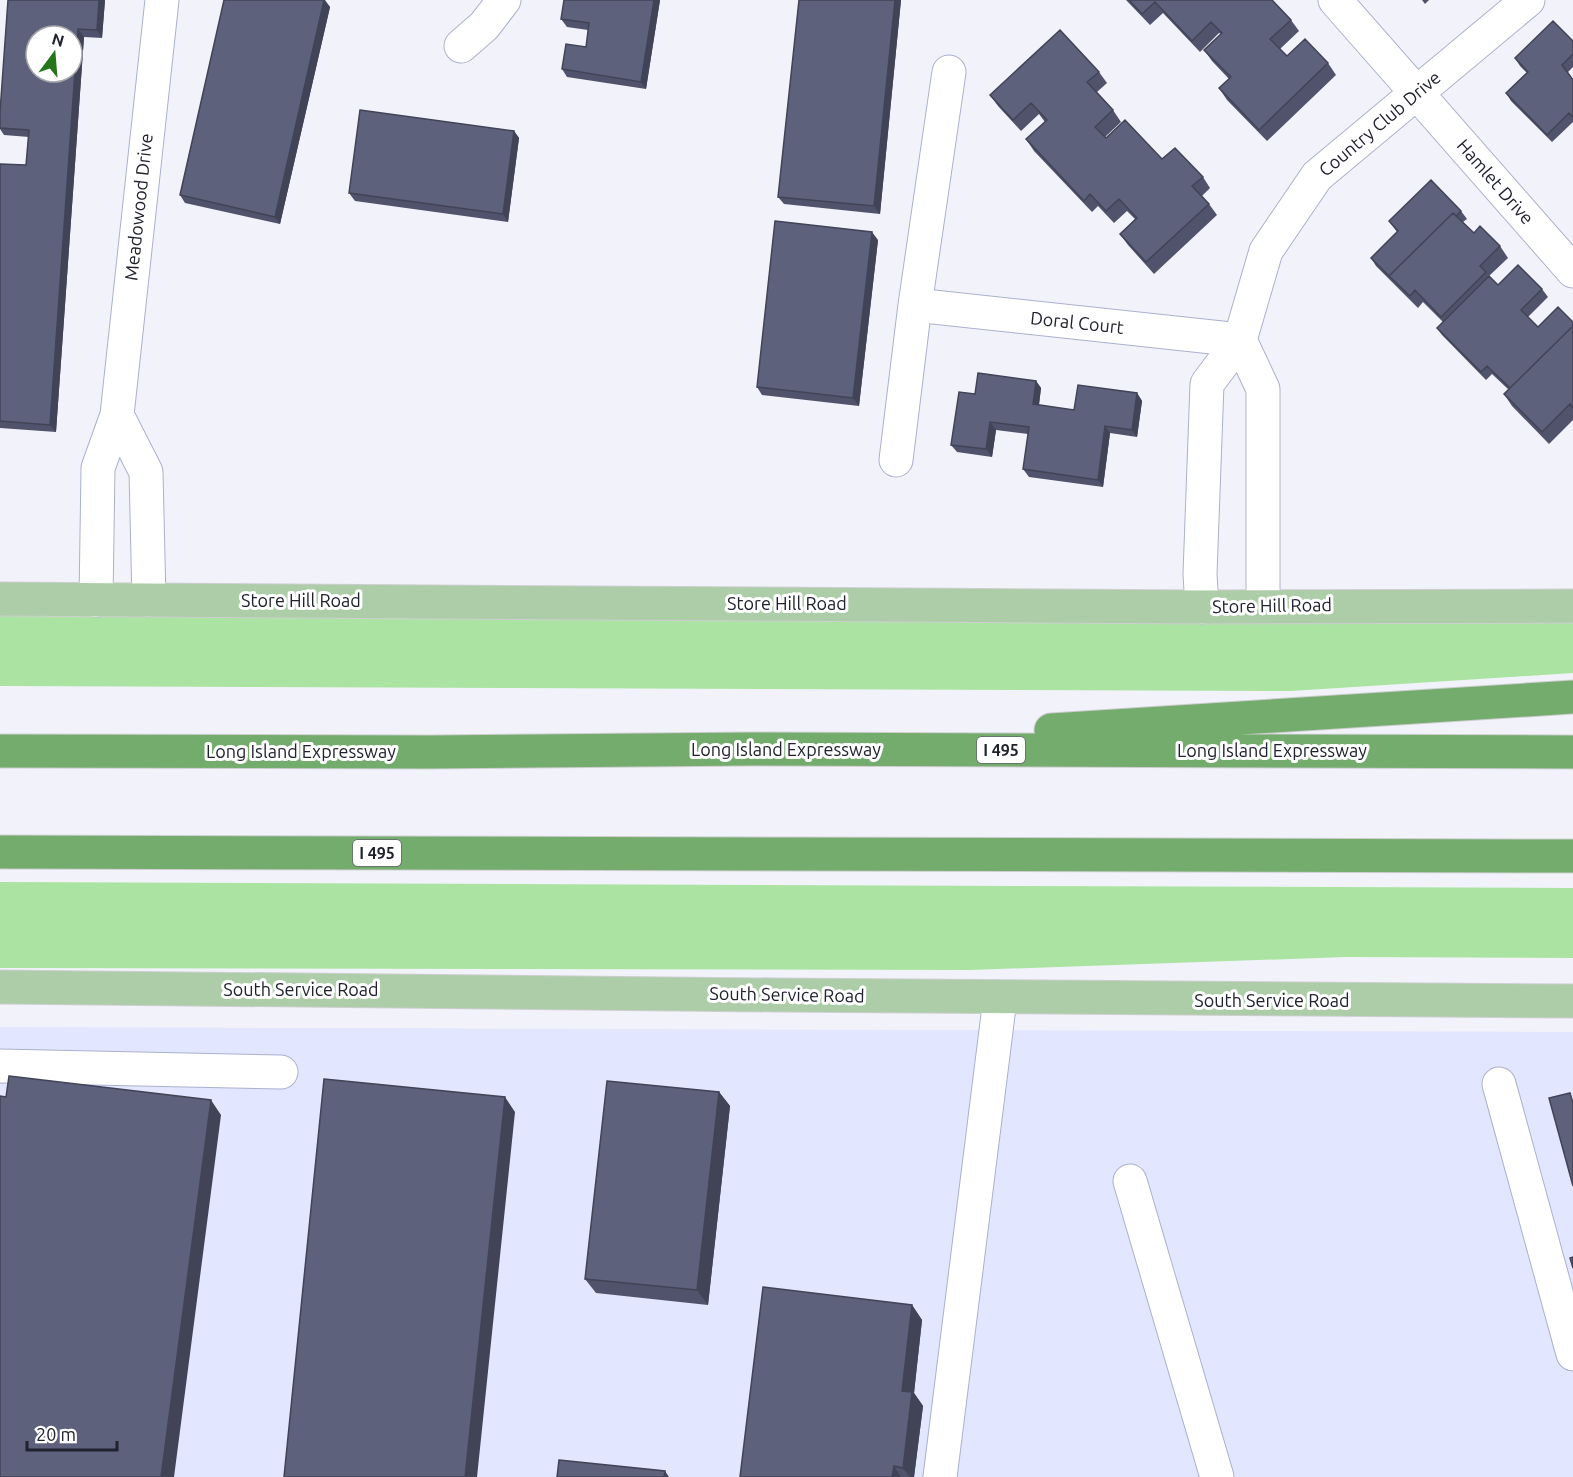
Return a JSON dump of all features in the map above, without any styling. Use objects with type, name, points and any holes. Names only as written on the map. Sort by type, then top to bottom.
[{"type":"highway","points":[[750,749],[1573,697]]},
{"type":"highway","name":"Long Island Expressway","points":[[0,751],[750,749],[1573,752]]},
{"type":"highway","name":"I 495","points":[[0,852],[1573,856]]},
{"type":"main road","name":"Store Hill Road","points":[[0,599],[1202,607],[1263,605],[1573,606]]},
{"type":"main road","name":"South Service Road","points":[[0,987],[1000,999],[1573,1001]]},
{"type":"street","name":"Meadowood Drive","points":[[96,600],[98,468],[117,415],[162,0]]},
{"type":"street","points":[[461,46],[484,26],[504,0]]},
{"type":"street","name":"Hamlet Drive","points":[[1335,0],[1573,271]]},
{"type":"street","name":"Country Club Drive","points":[[1202,607],[1200,574],[1208,384],[1240,340],[1266,251],[1317,176],[1528,0]]},
{"type":"street","points":[[896,460],[915,305],[949,72]]},
{"type":"street","name":"Doral Court","points":[[915,305],[1240,340]]},
{"type":"street","points":[[1240,340],[1263,389],[1263,605]]},
{"type":"street","points":[[117,415],[146,472],[149,600]]},
{"type":"street","points":[[940,1477],[1000,999]]},
{"type":"street","points":[[0,1066],[281,1072]]},
{"type":"street","points":[[1499,1084],[1573,1354]]},
{"type":"street","points":[[1130,1181],[1217,1477]]},
{"type":"shaded area","points":[[0,1027],[1573,1032],[1573,1477],[0,1477]]},
{"type":"green space","points":[[0,614],[1573,620],[1573,673],[1291,691],[0,686]]},
{"type":"green space","points":[[0,882],[1573,888],[1573,958],[1346,957],[970,970],[0,968]]},
{"type":"building","points":[[8,0],[99,0],[97,30],[84,29],[84,24],[24,24],[24,84],[74,84],[50,425],[0,421],[0,164],[26,165],[29,130],[0,128]]},
{"type":"building","points":[[224,0],[324,0],[275,217],[180,195]]},
{"type":"building","points":[[564,0],[654,0],[641,82],[562,69],[566,44],[586,47],[589,23],[561,19]]},
{"type":"building","points":[[799,0],[895,0],[874,206],[778,197]]},
{"type":"building","points":[[1129,0],[1272,0],[1291,20],[1270,39],[1287,56],[1305,39],[1328,63],[1259,130],[1219,88],[1231,77],[1204,50],[1222,33],[1211,22],[1192,41],[1155,2],[1142,14]]},
{"type":"building","points":[[1553,21],[1573,41],[1573,54],[1562,65],[1573,80],[1573,117],[1569,113],[1547,135],[1506,93],[1528,72],[1515,58]]},
{"type":"building","points":[[1060,30],[1099,72],[1087,82],[1113,110],[1095,127],[1106,138],[1125,120],[1162,159],[1175,148],[1203,177],[1192,186],[1209,204],[1146,262],[1120,234],[1137,218],[1119,199],[1106,211],[1090,194],[1084,201],[1026,139],[1047,120],[1031,103],[1013,120],[990,95]]},
{"type":"building","points":[[360,110],[514,131],[503,214],[349,193]]},
{"type":"building","points":[[1431,180],[1461,211],[1456,216],[1453,213],[1389,276],[1371,258],[1398,231],[1389,221]]},
{"type":"building","points":[[1453,213],[1474,233],[1480,226],[1500,246],[1480,266],[1486,272],[1441,317],[1415,290],[1410,296],[1389,276]]},
{"type":"building","points":[[775,221],[872,232],[853,398],[757,387]]},
{"type":"building","points":[[1518,265],[1542,289],[1521,310],[1538,327],[1558,307],[1573,322],[1573,326],[1510,388],[1487,366],[1481,372],[1437,328],[1489,276],[1498,285]]},
{"type":"building","points":[[1573,326],[1573,408],[1570,404],[1542,432],[1504,394]]},
{"type":"building","points":[[978,373],[1036,381],[1033,404],[1074,410],[1078,385],[1137,393],[1132,430],[1105,426],[1098,480],[1023,469],[1029,427],[990,422],[986,449],[951,445],[959,392],[975,394]]},
{"type":"building","points":[[9,1076],[211,1100],[161,1477],[0,1477],[0,1096],[6,1097]]},
{"type":"building","points":[[324,1079],[505,1097],[465,1477],[284,1477]]},
{"type":"building","points":[[607,1081],[719,1092],[697,1290],[585,1279]]},
{"type":"building","points":[[1570,1093],[1573,1103],[1573,1186],[1549,1098]]},
{"type":"building","points":[[763,1287],[912,1305],[902,1391],[912,1392],[903,1468],[894,1466],[892,1477],[740,1477]]},
{"type":"building","points":[[559,1460],[665,1471],[664,1477],[557,1477]]}]
